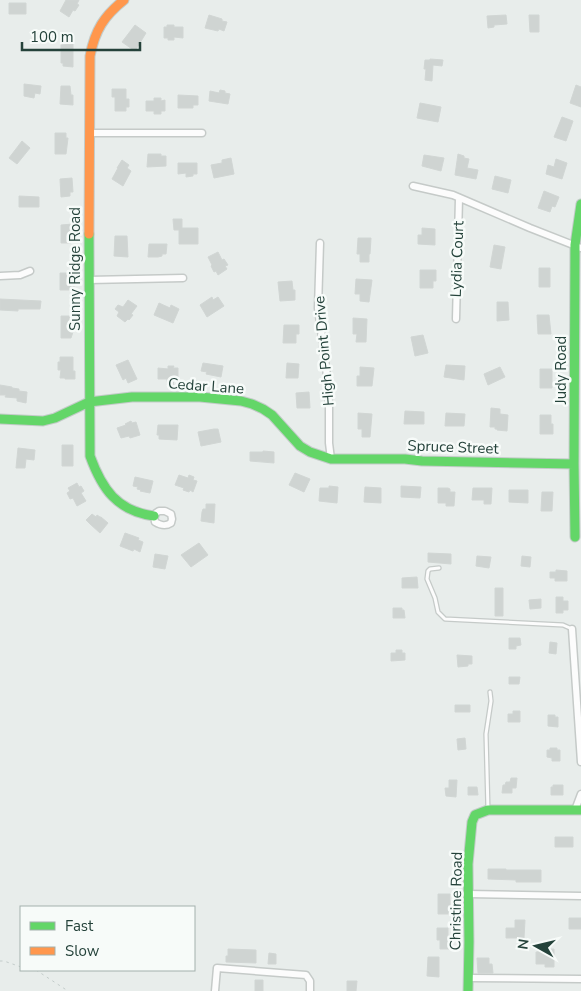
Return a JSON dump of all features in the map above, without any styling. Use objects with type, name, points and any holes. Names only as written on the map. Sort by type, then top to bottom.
[{"type":"street","name":"Sunny Ridge Road","points":[[124,0],[113,8],[98,26],[92,41],[90,56],[90,456],[101,484],[118,503],[131,510],[154,516]]},
{"type":"street","points":[[90,133],[202,134]]},
{"type":"street","points":[[413,186],[460,198],[578,246]]},
{"type":"street","name":"Lydia Court","points":[[456,319],[460,198]]},
{"type":"street","name":"Judy Road","points":[[575,537],[574,464],[578,246],[581,204]]},
{"type":"street","name":"High Point Drive","points":[[320,243],[318,308],[328,390],[331,459]]},
{"type":"street","points":[[0,276],[20,275],[30,271]]},
{"type":"street","points":[[89,280],[183,278]]},
{"type":"street","name":"Cedar Lane","points":[[89,402],[132,397],[200,397],[241,401],[252,404],[272,415],[300,446],[310,452],[331,459]]},
{"type":"street","points":[[0,419],[43,422],[89,402]]},
{"type":"street","name":"Spruce Street","points":[[331,459],[405,459],[574,464]]},
{"type":"street","points":[[572,629],[581,762]]},
{"type":"street","points":[[488,810],[578,810],[581,794]]},
{"type":"street","name":"Christine Road","points":[[468,991],[468,864],[472,822],[475,815],[488,810]]},
{"type":"street","points":[[469,894],[581,896]]},
{"type":"street","points":[[215,991],[217,968],[306,975],[310,981],[310,991]]},
{"type":"street","points":[[469,978],[581,979]]},
{"type":"lane","points":[[439,568],[428,571],[427,579],[435,598],[438,612],[445,619],[563,626],[572,629]]},
{"type":"lane","points":[[488,810],[486,734],[491,702],[490,692]]},
{"type":"path","points":[[0,961],[20,967]]},
{"type":"path","points":[[38,971],[68,991]]},
{"type":"building","points":[[66,0],[79,0],[77,4],[79,5],[69,17],[60,11]]},
{"type":"building","points":[[9,3],[26,3],[26,14],[9,14]]},
{"type":"building","points":[[209,15],[227,22],[224,31],[205,28]]},
{"type":"building","points":[[506,15],[507,24],[494,25],[494,27],[488,28],[487,16]]},
{"type":"building","points":[[529,15],[539,15],[539,32],[530,32]]},
{"type":"building","points":[[135,25],[146,33],[135,51],[122,42]]},
{"type":"building","points":[[167,25],[183,27],[183,38],[174,37],[174,40],[168,40],[168,38],[164,38],[164,27],[167,27]]},
{"type":"building","points":[[73,44],[73,67],[63,66],[63,63],[61,63],[61,45]]},
{"type":"building","points":[[425,60],[443,60],[442,66],[433,65],[432,81],[425,80],[426,69],[424,69]]},
{"type":"building","points":[[24,84],[41,86],[40,94],[35,93],[34,98],[24,96]]},
{"type":"building","points":[[576,85],[581,87],[581,107],[570,103]]},
{"type":"building","points":[[61,86],[70,86],[71,95],[73,95],[73,105],[60,104]]},
{"type":"building","points":[[112,89],[126,89],[126,99],[129,99],[129,107],[126,107],[126,111],[115,111],[115,97],[112,97]]},
{"type":"building","points":[[220,90],[230,94],[228,104],[209,101],[210,91],[219,93]]},
{"type":"building","points":[[178,95],[198,96],[198,105],[193,105],[193,108],[178,108]]},
{"type":"building","points":[[154,98],[161,98],[161,101],[165,100],[165,111],[161,111],[161,114],[154,114],[154,111],[146,111],[146,101],[154,101]]},
{"type":"building","points":[[420,103],[441,107],[438,122],[417,118]]},
{"type":"building","points":[[562,117],[573,121],[566,141],[554,137]]},
{"type":"building","points":[[55,133],[66,133],[66,138],[68,138],[66,154],[55,154]]},
{"type":"building","points":[[22,141],[30,148],[17,164],[9,158]]},
{"type":"building","points":[[148,154],[166,156],[166,166],[147,167]]},
{"type":"building","points":[[458,154],[469,159],[467,168],[478,170],[476,179],[455,175]]},
{"type":"building","points":[[424,155],[444,158],[441,171],[422,166]]},
{"type":"building","points":[[231,158],[234,174],[214,178],[211,165],[222,163],[222,160]]},
{"type":"building","points":[[556,159],[567,163],[562,179],[546,174],[548,165],[554,167]]},
{"type":"building","points":[[122,160],[129,165],[127,168],[131,171],[123,186],[112,179]]},
{"type":"building","points":[[178,163],[197,163],[197,174],[186,177],[186,173],[178,174]]},
{"type":"building","points":[[495,176],[511,180],[508,193],[492,189]]},
{"type":"building","points":[[72,178],[73,192],[70,192],[70,196],[61,197],[60,179]]},
{"type":"building","points":[[544,191],[559,197],[555,207],[552,206],[550,212],[538,208]]},
{"type":"building","points":[[19,196],[39,197],[39,207],[19,207]]},
{"type":"building","points":[[173,219],[182,219],[182,228],[198,228],[198,244],[179,244],[179,230],[174,230]]},
{"type":"building","points":[[73,224],[74,234],[71,237],[71,243],[61,243],[61,225]]},
{"type":"building","points":[[422,228],[435,229],[435,245],[418,244],[418,235],[422,235]]},
{"type":"building","points":[[115,236],[127,236],[128,257],[114,256]]},
{"type":"building","points":[[358,238],[371,238],[369,262],[360,262],[360,254],[357,254]]},
{"type":"building","points":[[149,244],[167,244],[166,254],[158,257],[148,257]]},
{"type":"building","points":[[494,245],[505,247],[501,269],[490,267]]},
{"type":"building","points":[[218,252],[222,260],[224,259],[228,265],[225,266],[227,269],[218,275],[216,271],[214,272],[208,257]]},
{"type":"building","points":[[539,268],[550,268],[550,287],[539,287]]},
{"type":"building","points":[[420,270],[436,270],[436,281],[433,281],[433,288],[420,288]]},
{"type":"building","points":[[60,273],[71,273],[74,290],[60,290]]},
{"type":"building","points":[[356,279],[372,280],[369,302],[360,301],[360,294],[355,294]]},
{"type":"building","points":[[292,281],[293,290],[295,290],[295,300],[280,301],[278,282]]},
{"type":"building","points":[[212,297],[213,300],[218,297],[224,306],[207,317],[200,305]]},
{"type":"building","points":[[0,299],[41,301],[40,309],[0,310]]},
{"type":"building","points":[[128,300],[137,306],[131,314],[133,315],[125,322],[117,316],[119,312],[115,309],[118,305],[123,307]]},
{"type":"building","points":[[497,302],[508,302],[509,320],[497,321]]},
{"type":"building","points":[[159,303],[170,308],[171,305],[179,309],[173,323],[154,315]]},
{"type":"building","points":[[537,315],[549,315],[551,334],[538,334]]},
{"type":"building","points":[[61,316],[72,316],[73,332],[71,338],[61,338]]},
{"type":"building","points":[[353,318],[367,319],[366,342],[356,342],[357,334],[353,334]]},
{"type":"building","points":[[284,325],[299,325],[296,343],[283,343]]},
{"type":"building","points":[[423,335],[428,353],[415,356],[411,337]]},
{"type":"building","points":[[60,357],[73,357],[75,379],[60,378],[61,370],[58,370],[58,362],[60,362]]},
{"type":"building","points":[[128,360],[137,379],[128,383],[126,378],[123,380],[116,365]]},
{"type":"building","points":[[203,363],[223,366],[221,377],[201,371]]},
{"type":"building","points":[[287,363],[299,364],[298,378],[286,378]]},
{"type":"building","points":[[446,365],[465,366],[464,380],[444,377]]},
{"type":"building","points":[[168,366],[178,368],[178,379],[174,379],[173,385],[167,385],[167,379],[158,379],[158,368],[168,369]]},
{"type":"building","points":[[360,367],[374,368],[372,386],[357,386],[357,376],[360,376]]},
{"type":"building","points":[[500,367],[505,377],[488,385],[484,374]]},
{"type":"building","points":[[540,369],[552,369],[552,388],[540,388]]},
{"type":"building","points":[[0,385],[27,392],[26,403],[17,401],[17,398],[0,395]]},
{"type":"building","points":[[309,392],[310,408],[297,408],[296,393]]},
{"type":"building","points":[[491,408],[500,409],[500,414],[508,415],[507,431],[490,427]]},
{"type":"building","points":[[405,411],[424,412],[424,424],[404,424]]},
{"type":"building","points":[[358,413],[372,414],[370,437],[362,437],[362,429],[358,429]]},
{"type":"building","points":[[446,413],[465,414],[464,426],[445,426]]},
{"type":"building","points":[[540,415],[551,415],[553,434],[540,434]]},
{"type":"building","points":[[131,421],[132,423],[136,422],[140,435],[121,438],[117,428]]},
{"type":"building","points":[[158,425],[178,425],[177,440],[159,439],[159,435],[157,435]]},
{"type":"building","points":[[218,429],[221,442],[201,446],[198,432]]},
{"type":"building","points":[[62,445],[73,445],[73,466],[62,466]]},
{"type":"building","points":[[18,448],[35,450],[34,460],[26,459],[25,468],[16,468]]},
{"type":"building","points":[[250,452],[274,452],[274,463],[250,461]]},
{"type":"building","points":[[295,473],[310,479],[304,492],[289,485]]},
{"type":"building","points":[[179,475],[188,478],[189,475],[194,477],[193,480],[197,481],[193,492],[183,490],[184,488],[175,485]]},
{"type":"building","points":[[135,477],[153,481],[150,493],[140,491],[137,489],[138,487],[133,486]]},
{"type":"building","points":[[77,483],[84,491],[81,493],[86,501],[77,506],[73,498],[70,499],[67,493],[70,491],[68,488]]},
{"type":"building","points":[[329,486],[338,487],[337,503],[319,501],[320,488],[329,488]]},
{"type":"building","points":[[401,486],[421,487],[420,498],[401,497]]},
{"type":"building","points":[[365,487],[381,488],[381,503],[364,502]]},
{"type":"building","points":[[438,488],[448,488],[450,492],[455,492],[454,506],[438,503]]},
{"type":"building","points":[[473,488],[492,488],[491,504],[484,504],[484,500],[472,500]]},
{"type":"building","points":[[509,490],[528,490],[528,503],[509,502]]},
{"type":"building","points":[[542,492],[553,492],[552,511],[541,511]]},
{"type":"building","points":[[206,504],[215,504],[214,523],[201,521],[202,512],[203,509],[206,509]]},
{"type":"building","points":[[92,514],[96,517],[97,515],[101,517],[108,523],[100,533],[86,520]]},
{"type":"building","points":[[125,533],[139,538],[138,540],[143,542],[140,552],[120,546]]},
{"type":"building","points":[[199,543],[208,555],[191,567],[181,555]]},
{"type":"building","points":[[428,553],[451,554],[451,564],[428,562]]},
{"type":"building","points":[[155,554],[168,556],[165,569],[153,567]]},
{"type":"building","points":[[477,556],[491,557],[489,568],[476,566]]},
{"type":"building","points":[[522,556],[531,557],[530,567],[521,566]]},
{"type":"building","points":[[556,570],[567,571],[567,581],[555,581],[555,578],[550,578],[550,572],[556,572]]},
{"type":"building","points":[[417,577],[418,588],[402,588],[402,578]]},
{"type":"building","points":[[495,588],[503,588],[503,616],[495,616]]},
{"type":"building","points":[[556,597],[563,597],[563,601],[568,601],[568,610],[563,610],[563,613],[556,613]]},
{"type":"building","points":[[541,599],[541,608],[530,609],[529,600]]},
{"type":"building","points":[[393,608],[402,608],[405,618],[393,618]]},
{"type":"building","points":[[509,638],[520,638],[521,645],[516,646],[516,649],[509,649]]},
{"type":"building","points":[[550,642],[557,643],[556,654],[549,653]]},
{"type":"building","points":[[396,650],[402,650],[402,653],[405,653],[405,660],[391,661],[391,653],[396,653]]},
{"type":"building","points":[[457,655],[472,656],[472,664],[458,667]]},
{"type":"building","points":[[509,677],[520,677],[519,684],[509,684]]},
{"type":"building","points":[[455,705],[470,705],[470,712],[455,712]]},
{"type":"building","points":[[513,711],[520,711],[520,722],[508,722],[508,714],[513,714]]},
{"type":"building","points":[[548,715],[558,717],[558,727],[548,726]]},
{"type":"building","points":[[465,738],[466,749],[458,750],[457,739]]},
{"type":"building","points":[[550,748],[560,750],[560,761],[552,761],[552,758],[547,757],[547,750],[550,750]]},
{"type":"building","points":[[511,778],[517,778],[516,788],[512,788],[512,793],[502,793],[503,785],[506,782],[510,782]]},
{"type":"building","points":[[449,780],[457,780],[456,797],[446,796],[445,788],[449,788]]},
{"type":"building","points":[[553,785],[563,785],[563,795],[551,795],[551,787]]},
{"type":"building","points":[[468,787],[477,787],[478,795],[468,795]]},
{"type":"building","points":[[555,837],[573,837],[573,847],[555,847]]},
{"type":"building","points":[[488,869],[541,870],[541,882],[488,879]]},
{"type":"building","points":[[438,894],[450,894],[450,914],[438,914]]},
{"type":"building","points":[[569,918],[581,918],[581,929],[569,929]]},
{"type":"building","points":[[515,920],[525,920],[524,938],[506,938],[506,928],[515,928]]},
{"type":"building","points":[[437,928],[448,928],[450,949],[440,949],[440,940],[437,940]]},
{"type":"building","points":[[228,949],[256,950],[256,963],[226,962]]},
{"type":"building","points":[[538,949],[554,949],[554,967],[536,964],[536,952],[538,952]]},
{"type":"building","points":[[269,953],[276,954],[276,964],[268,964]]},
{"type":"building","points":[[428,957],[439,957],[439,977],[427,976]]},
{"type":"building","points":[[477,958],[489,958],[489,964],[492,964],[493,973],[478,973]]},
{"type":"building","points":[[255,980],[263,980],[263,991],[255,991]]},
{"type":"building","points":[[347,981],[357,981],[356,991],[347,991]]},
{"type":"traffic: fast","points":[[575,537],[575,245],[581,204]]},
{"type":"traffic: fast","points":[[89,234],[90,456],[100,479],[113,497],[130,509],[154,516]]},
{"type":"traffic: fast","points":[[0,419],[43,421],[55,418],[89,402],[132,397],[200,397],[241,401],[263,409],[272,415],[300,446],[310,452],[331,459],[405,459],[574,464]]},
{"type":"traffic: fast","points":[[468,991],[468,864],[472,822],[475,815],[488,810],[581,810]]},
{"type":"traffic: slow","points":[[89,234],[90,56],[101,24],[124,0]]}]
